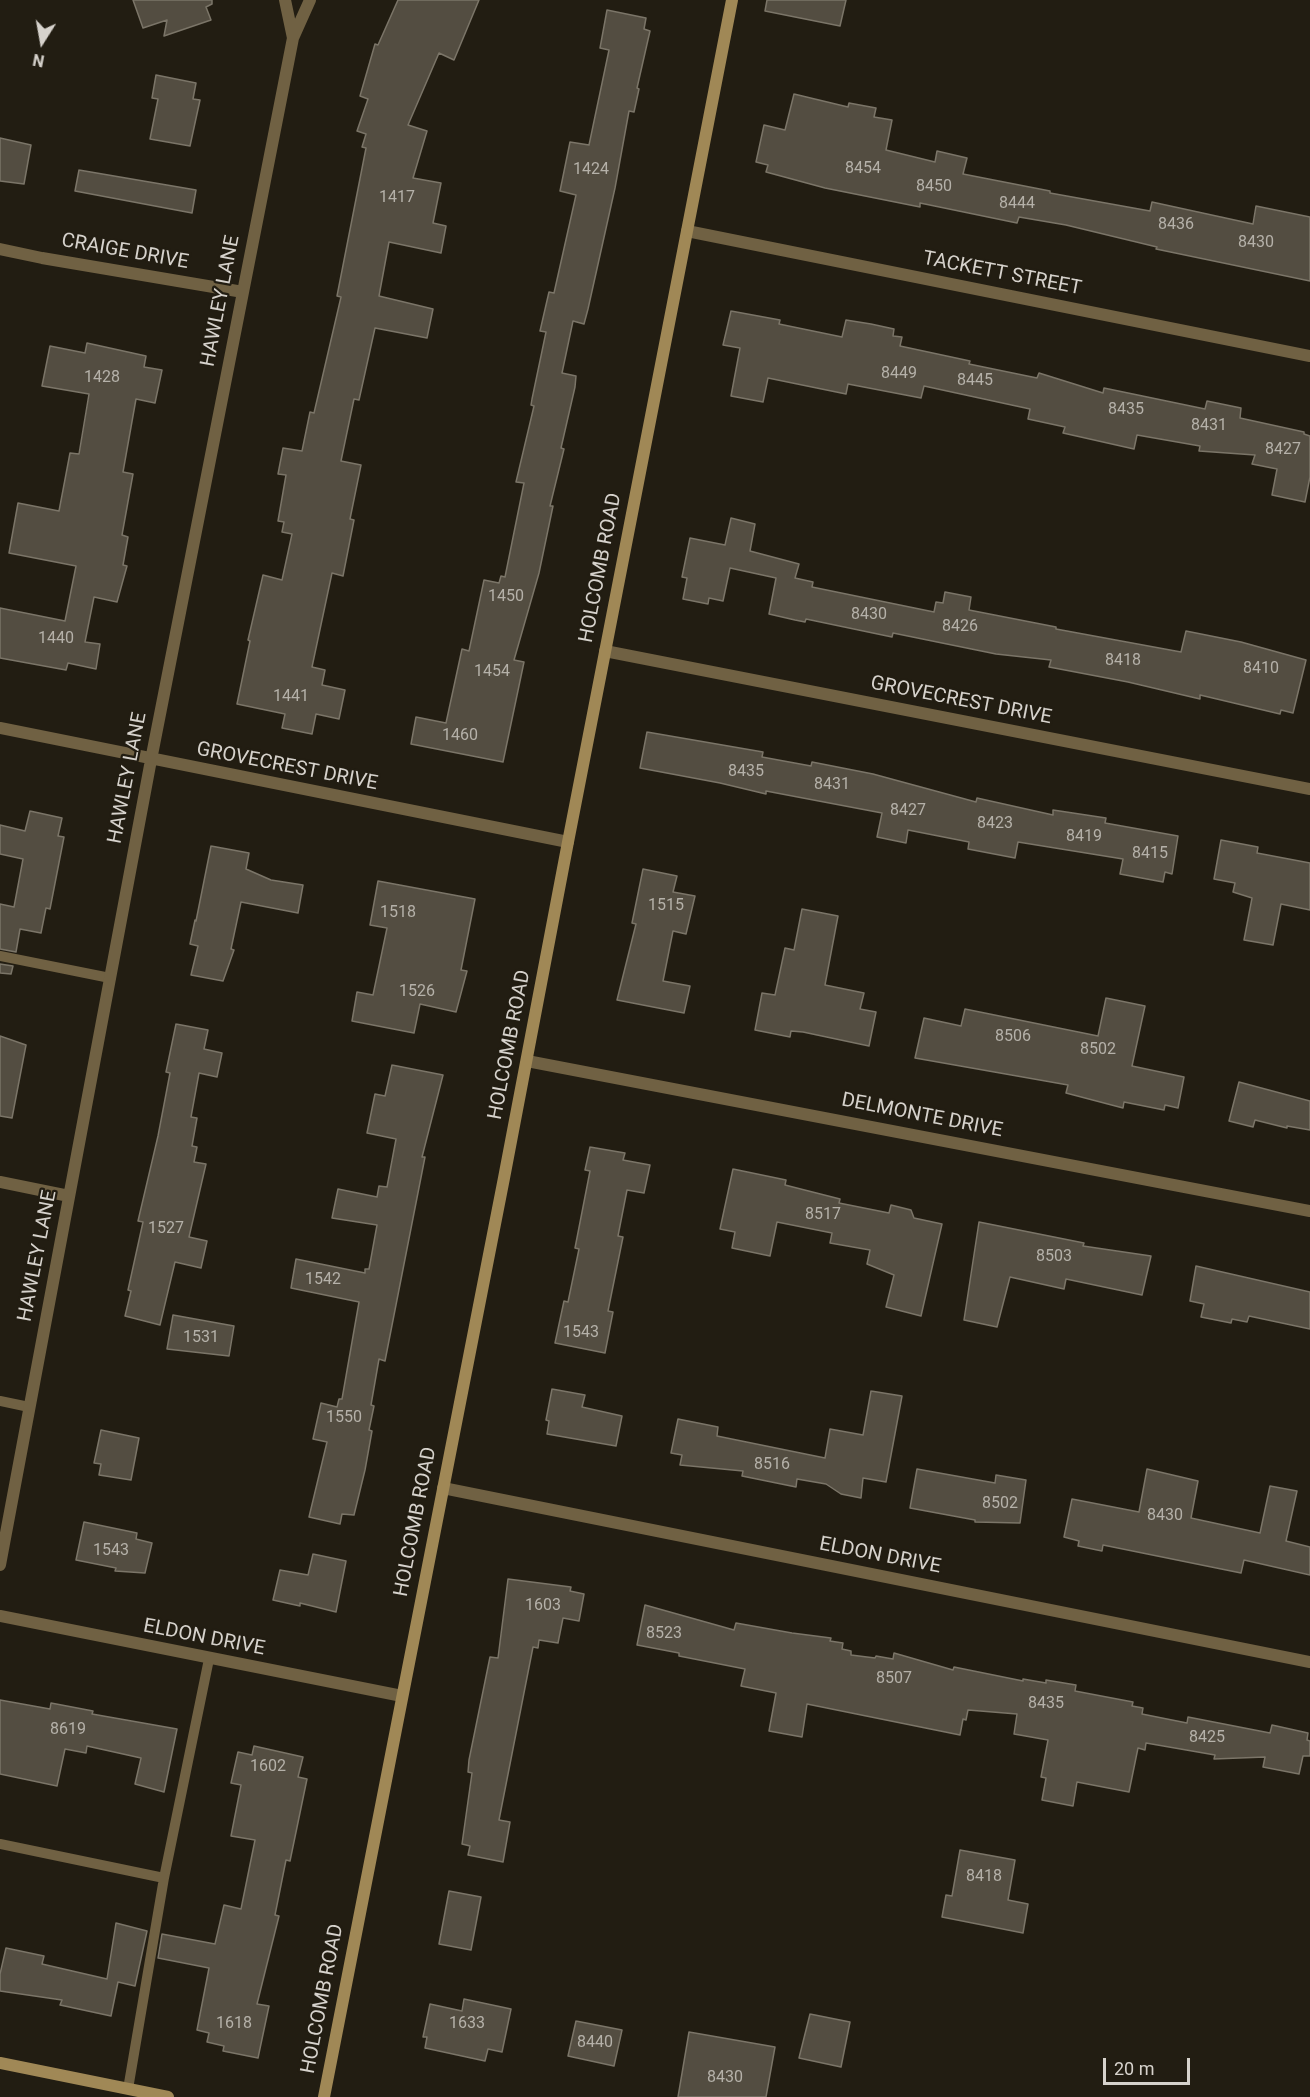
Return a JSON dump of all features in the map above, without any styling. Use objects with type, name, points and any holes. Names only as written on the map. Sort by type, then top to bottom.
[{"type":"street","name":"HAWLEY LANE","points":[[0,1565],[110,978],[293,38],[285,0]]},
{"type":"street","points":[[293,38],[310,0]]},
{"type":"street","name":"HOLCOMB ROAD","points":[[324,2097],[732,0]]},
{"type":"street","name":"TACKETT STREET","points":[[687,231],[1310,356]]},
{"type":"street","name":"CRAIGE DRIVE","points":[[0,249],[243,292]]},
{"type":"street","name":"GROVECREST DRIVE","points":[[605,651],[1310,789]]},
{"type":"street","name":"GROVECREST DRIVE","points":[[0,728],[568,842]]},
{"type":"street","name":"DELMONTE DRIVE","points":[[527,1060],[1310,1211]]},
{"type":"street","points":[[0,1182],[69,1196]]},
{"type":"street","name":"ELDON DRIVE","points":[[443,1488],[1310,1662]]},
{"type":"street","name":"ELDON DRIVE","points":[[0,1616],[402,1696]]},
{"type":"street","points":[[0,2063],[168,2097]]},
{"type":"lane","points":[[0,956],[110,978]]},
{"type":"lane","points":[[0,1401],[29,1407]]},
{"type":"lane","points":[[128,2089],[164,1878],[209,1659]]},
{"type":"lane","points":[[0,1844],[164,1878]]},
{"type":"building","points":[[133,0],[212,0],[212,4],[206,7],[211,20],[164,36],[167,20],[143,28]]},
{"type":"building","points":[[398,0],[479,0],[454,60],[439,53],[408,125],[427,131],[413,178],[441,183],[433,223],[446,226],[441,253],[389,242],[379,296],[433,309],[427,338],[375,328],[359,400],[354,399],[341,461],[361,465],[350,519],[354,520],[343,576],[332,573],[312,667],[325,670],[322,685],[345,690],[339,719],[316,714],[312,734],[282,728],[285,714],[237,704],[250,641],[248,640],[263,575],[282,580],[292,534],[282,532],[284,522],[278,521],[286,475],[278,474],[283,448],[302,451],[310,412],[314,413],[341,297],[337,296],[366,148],[362,147],[366,134],[357,131],[368,99],[360,96],[375,44],[378,45]]},
{"type":"building","points":[[767,0],[846,0],[840,26],[765,11]]},
{"type":"building","points":[[607,10],[646,18],[644,29],[650,31],[634,112],[629,111],[615,188],[588,309],[584,324],[573,321],[562,373],[576,376],[575,387],[561,448],[564,449],[550,506],[553,506],[539,573],[514,660],[524,662],[503,762],[411,744],[416,717],[446,723],[462,649],[469,651],[484,580],[499,583],[501,576],[505,577],[524,483],[516,482],[534,406],[531,405],[546,332],[540,331],[549,292],[554,293],[576,195],[560,191],[570,142],[589,145],[609,50],[600,48]]},
{"type":"building","points":[[156,75],[196,83],[193,99],[200,100],[190,146],[150,139],[158,99],[152,98]]},
{"type":"building","points":[[794,94],[848,107],[849,103],[876,108],[874,117],[892,120],[886,150],[935,162],[937,151],[967,158],[963,174],[1150,211],[1152,202],[1253,224],[1256,206],[1310,217],[1310,281],[1156,249],[1157,247],[1066,225],[1019,217],[1017,223],[920,203],[920,207],[825,188],[766,172],[768,165],[756,162],[764,125],[785,130]]},
{"type":"building","points":[[0,138],[31,145],[24,184],[0,181]]},
{"type":"building","points":[[79,170],[196,190],[192,213],[75,191]]},
{"type":"building","points":[[731,311],[780,320],[779,324],[842,337],[846,320],[871,324],[894,329],[893,336],[902,337],[900,346],[970,361],[969,364],[1037,378],[1039,373],[1103,393],[1104,388],[1205,409],[1207,401],[1241,408],[1240,418],[1304,432],[1310,436],[1310,477],[1305,502],[1272,495],[1277,469],[1252,464],[1255,455],[1199,451],[1200,446],[1137,435],[1134,449],[1063,433],[1065,427],[1028,419],[1030,409],[924,386],[921,398],[848,384],[846,394],[768,378],[763,402],[731,396],[740,348],[723,345]]},
{"type":"building","points":[[87,343],[146,356],[144,367],[162,370],[155,403],[136,399],[123,472],[133,474],[122,535],[128,537],[123,565],[127,566],[117,602],[94,597],[85,642],[100,644],[96,669],[68,663],[66,670],[0,658],[0,608],[65,621],[76,566],[9,553],[18,503],[59,511],[70,453],[79,454],[89,394],[42,386],[50,346],[85,353]]},
{"type":"building","points":[[731,518],[755,524],[750,551],[799,564],[795,578],[813,582],[812,587],[934,612],[936,602],[943,603],[945,592],[971,597],[969,610],[1056,627],[1056,629],[1181,652],[1186,631],[1241,642],[1306,660],[1293,713],[1281,710],[1280,714],[1200,695],[1200,699],[1049,667],[1051,660],[996,654],[893,633],[892,637],[806,619],[805,622],[769,614],[776,578],[730,568],[723,601],[709,598],[708,604],[683,599],[687,578],[682,577],[690,538],[725,545]]},
{"type":"building","points":[[647,732],[763,752],[762,757],[811,766],[812,762],[873,774],[976,802],[977,798],[1053,815],[1053,810],[1106,818],[1105,823],[1178,836],[1172,874],[1165,872],[1163,882],[1120,874],[1123,859],[1018,842],[1015,858],[968,849],[969,842],[908,830],[906,843],[877,837],[882,813],[766,791],[766,794],[640,768]]},
{"type":"building","points":[[30,811],[62,818],[58,836],[64,837],[50,909],[46,908],[41,933],[20,929],[16,952],[0,949],[0,904],[14,907],[23,859],[0,854],[0,825],[25,831]]},
{"type":"building","points":[[1221,840],[1258,847],[1257,853],[1310,863],[1310,910],[1281,904],[1273,945],[1244,940],[1252,898],[1233,892],[1235,883],[1214,879]]},
{"type":"building","points":[[211,846],[249,853],[246,869],[271,880],[303,885],[298,913],[241,902],[231,949],[234,950],[223,981],[191,975],[198,946],[190,944]]},
{"type":"building","points":[[643,869],[677,876],[673,892],[695,896],[686,934],[673,931],[663,981],[690,986],[684,1013],[617,1000],[636,924],[632,923]]},
{"type":"building","points":[[378,881],[475,899],[461,970],[467,971],[456,1012],[420,1004],[414,1033],[352,1021],[357,992],[373,995],[387,928],[370,925]]},
{"type":"building","points":[[802,909],[838,916],[825,985],[864,993],[860,1009],[876,1012],[869,1046],[803,1032],[791,1031],[790,1037],[755,1030],[762,993],[775,995],[785,948],[794,950]]},
{"type":"building","points":[[0,964],[13,966],[11,974],[0,973]]},
{"type":"building","points":[[1106,998],[1145,1006],[1132,1066],[1184,1077],[1178,1108],[1165,1105],[1164,1110],[1124,1102],[1123,1108],[1066,1093],[1068,1085],[915,1058],[924,1018],[961,1026],[965,1009],[1098,1036]]},
{"type":"building","points":[[176,1024],[208,1030],[204,1049],[222,1053],[217,1077],[199,1073],[191,1117],[197,1118],[192,1146],[197,1147],[194,1162],[206,1164],[189,1237],[207,1241],[201,1268],[175,1262],[160,1325],[125,1316],[131,1291],[128,1290],[143,1222],[138,1221],[158,1136],[170,1073],[166,1072]]},
{"type":"building","points":[[0,1036],[26,1045],[12,1118],[0,1116]]},
{"type":"building","points":[[392,1065],[443,1075],[422,1157],[425,1157],[385,1361],[379,1359],[371,1405],[374,1406],[369,1430],[372,1431],[365,1470],[354,1515],[342,1514],[340,1524],[309,1517],[327,1442],[313,1439],[321,1403],[337,1407],[339,1399],[342,1399],[359,1302],[291,1288],[296,1259],[365,1273],[365,1269],[369,1269],[377,1225],[332,1218],[338,1189],[377,1197],[379,1186],[387,1187],[396,1139],[367,1133],[375,1094],[385,1096]]},
{"type":"building","points":[[1239,1082],[1310,1101],[1310,1130],[1287,1126],[1287,1128],[1255,1120],[1253,1127],[1229,1121]]},
{"type":"building","points":[[590,1147],[625,1153],[623,1160],[650,1165],[644,1193],[627,1190],[618,1236],[623,1237],[608,1311],[613,1312],[605,1353],[555,1343],[564,1301],[568,1302],[579,1249],[575,1248],[590,1171],[585,1170]]},
{"type":"building","points":[[733,1169],[786,1180],[785,1185],[840,1199],[839,1203],[889,1213],[891,1205],[911,1210],[914,1218],[942,1224],[921,1316],[886,1307],[894,1275],[867,1264],[870,1250],[830,1243],[832,1233],[777,1222],[770,1256],[732,1248],[735,1232],[720,1229]]},
{"type":"building","points":[[979,1222],[1084,1243],[1083,1246],[1151,1256],[1142,1295],[1066,1279],[1064,1289],[1010,1277],[997,1327],[964,1320]]},
{"type":"building","points":[[1196,1266],[1310,1292],[1310,1329],[1249,1316],[1247,1322],[1232,1319],[1231,1323],[1201,1317],[1204,1304],[1190,1301]]},
{"type":"building","points":[[173,1315],[234,1326],[229,1356],[167,1349]]},
{"type":"building","points":[[552,1389],[585,1395],[582,1407],[622,1416],[616,1446],[547,1434],[549,1421],[546,1420]]},
{"type":"building","points":[[871,1391],[902,1396],[886,1482],[863,1478],[861,1498],[841,1494],[826,1484],[797,1479],[796,1487],[742,1476],[743,1471],[680,1465],[682,1455],[671,1453],[678,1419],[718,1427],[717,1436],[825,1458],[830,1429],[863,1435]]},
{"type":"building","points":[[101,1430],[139,1438],[131,1480],[99,1475],[101,1464],[94,1463]]},
{"type":"building","points":[[917,1469],[995,1483],[996,1475],[1026,1480],[1020,1523],[975,1522],[975,1520],[910,1508]]},
{"type":"building","points":[[1147,1469],[1198,1481],[1191,1518],[1260,1533],[1270,1486],[1297,1491],[1286,1541],[1310,1547],[1310,1575],[1244,1560],[1241,1573],[1103,1545],[1102,1551],[1078,1546],[1079,1541],[1064,1537],[1072,1499],[1139,1512]]},
{"type":"building","points":[[84,1522],[137,1533],[136,1539],[152,1543],[145,1573],[115,1571],[116,1568],[76,1560]]},
{"type":"building","points":[[313,1554],[346,1561],[336,1612],[300,1603],[300,1606],[273,1600],[280,1570],[308,1575]]},
{"type":"building","points":[[508,1579],[571,1587],[570,1591],[584,1594],[579,1621],[563,1618],[558,1643],[539,1640],[538,1648],[533,1647],[499,1820],[510,1822],[503,1862],[468,1855],[470,1846],[462,1844],[472,1773],[468,1772],[469,1760],[490,1657],[498,1658]]},
{"type":"building","points":[[645,1605],[734,1630],[736,1623],[831,1638],[830,1641],[843,1643],[842,1649],[851,1651],[851,1655],[893,1659],[894,1653],[953,1670],[954,1667],[1023,1681],[1023,1679],[1046,1683],[1046,1680],[1076,1685],[1075,1691],[1133,1702],[1132,1706],[1143,1708],[1142,1714],[1187,1723],[1188,1717],[1270,1733],[1272,1725],[1308,1733],[1310,1756],[1303,1756],[1299,1774],[1263,1767],[1265,1757],[1214,1759],[1215,1755],[1146,1743],[1145,1750],[1138,1748],[1129,1792],[1077,1782],[1073,1806],[1042,1800],[1046,1778],[1041,1777],[1048,1740],[1014,1734],[1017,1714],[968,1710],[966,1720],[963,1719],[960,1735],[807,1704],[802,1737],[769,1731],[776,1693],[741,1686],[745,1669],[637,1645]]},
{"type":"building","points":[[0,1700],[50,1709],[51,1703],[93,1711],[92,1714],[177,1729],[164,1792],[135,1784],[141,1758],[87,1746],[86,1753],[65,1749],[57,1786],[0,1774]]},
{"type":"building","points":[[254,1746],[303,1757],[298,1777],[307,1779],[290,1861],[286,1860],[275,1915],[279,1916],[257,2004],[269,2006],[258,2058],[223,2051],[224,2046],[207,2042],[209,2033],[197,2030],[209,1968],[158,1958],[162,1934],[215,1944],[224,1905],[241,1909],[255,1840],[231,1836],[241,1785],[231,1783],[238,1752],[252,1755]]},
{"type":"building","points":[[960,1850],[1015,1860],[1008,1900],[1028,1904],[1023,1933],[942,1917],[946,1895],[952,1896]]},
{"type":"building","points":[[449,1891],[481,1897],[471,1950],[439,1944]]},
{"type":"building","points":[[116,1923],[147,1931],[135,1986],[118,1982],[111,2016],[60,2005],[62,2000],[0,1991],[0,1974],[6,1948],[44,1956],[42,1964],[107,1979]]},
{"type":"building","points":[[464,1999],[511,2009],[502,2052],[488,2049],[485,2061],[425,2048],[427,2037],[423,2037],[430,2004],[462,2011]]},
{"type":"building","points":[[810,2014],[850,2022],[841,2067],[799,2058]]},
{"type":"building","points":[[576,2021],[622,2030],[614,2066],[568,2056]]},
{"type":"building","points":[[689,2032],[775,2047],[766,2097],[678,2097]]}]
